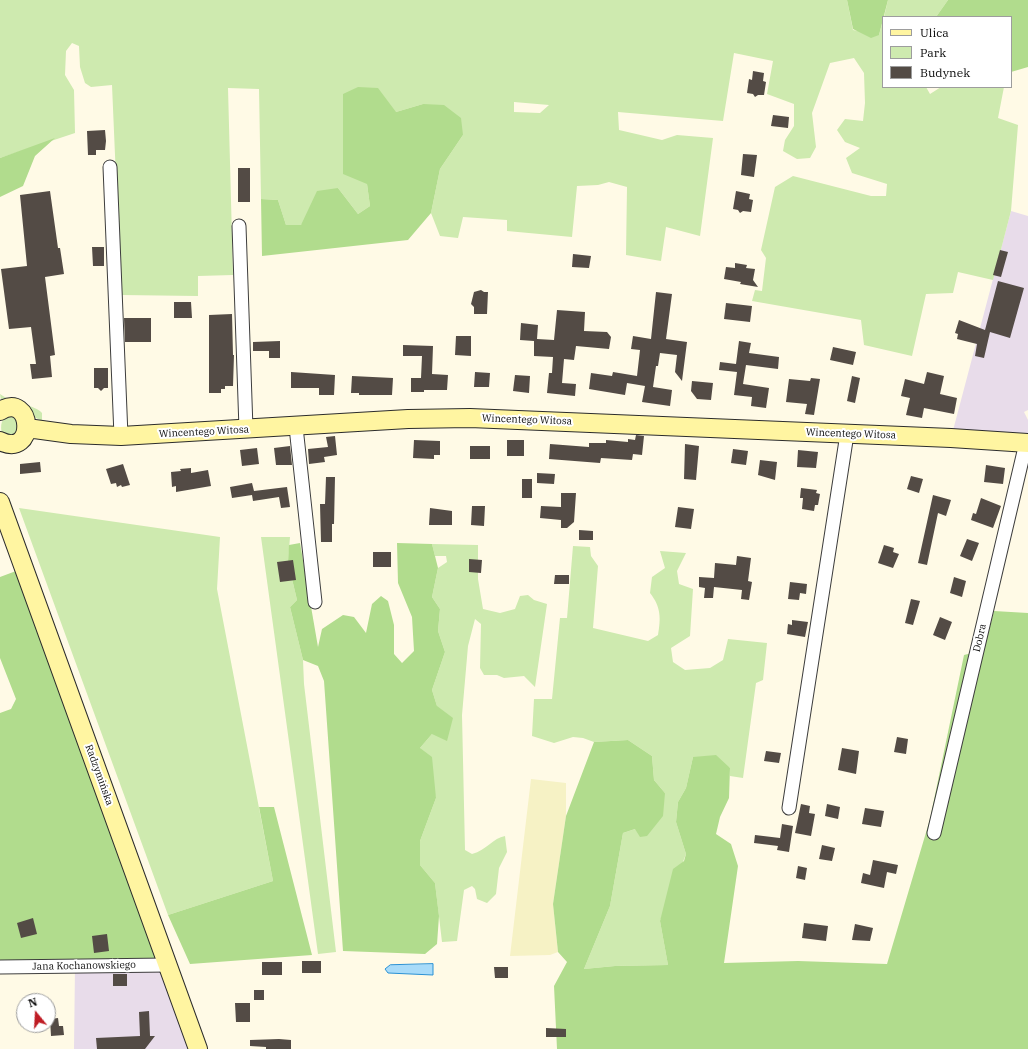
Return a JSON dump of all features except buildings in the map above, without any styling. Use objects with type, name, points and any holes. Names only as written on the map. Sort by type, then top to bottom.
[{"type":"main road","points":[[0,411],[10,408],[21,412],[25,416],[28,428],[26,434],[17,442],[0,442]]},
{"type":"main road","name":"Wincentego Witosa","points":[[28,428],[78,435],[121,436],[408,419],[470,418],[1027,443]]},
{"type":"main road","name":"Radzymińska","points":[[0,502],[198,1049]]},
{"type":"street","points":[[110,167],[121,436]]},
{"type":"street","points":[[239,226],[246,429]]},
{"type":"street","points":[[296,426],[315,602]]},
{"type":"street","points":[[789,808],[848,434]]},
{"type":"street","name":"Dobra","points":[[934,833],[1027,443]]},
{"type":"street","name":"Jana Kochanowskiego","points":[[0,967],[168,965]]},
{"type":"shaded area","points":[[1011,211],[1028,216],[1028,410],[1024,412],[1028,420],[1028,445],[951,438]]},
{"type":"shaded area","points":[[531,779],[566,783],[566,816],[553,904],[558,952],[550,955],[510,956]]},
{"type":"shaded area","points":[[166,966],[199,1049],[74,1049],[75,967]]},
{"type":"green space","points":[[0,0],[847,0],[853,30],[879,35],[882,24],[882,88],[927,88],[930,94],[939,88],[1004,88],[998,118],[1018,125],[1011,211],[993,280],[958,272],[953,293],[926,294],[912,356],[864,345],[861,320],[752,301],[755,290],[762,291],[766,258],[761,250],[775,187],[793,176],[871,196],[886,196],[887,184],[852,173],[846,158],[860,148],[845,142],[837,130],[845,119],[863,121],[865,103],[864,73],[854,58],[830,63],[812,113],[816,147],[810,158],[797,159],[783,151],[785,140],[794,126],[794,104],[767,94],[773,61],[734,53],[723,121],[618,112],[619,130],[662,140],[677,135],[713,138],[700,236],[666,227],[661,261],[626,255],[627,187],[609,182],[598,185],[577,186],[572,237],[507,231],[507,220],[463,217],[458,238],[440,236],[431,213],[440,169],[463,135],[423,104],[396,112],[367,184],[370,206],[358,214],[338,188],[301,225],[286,225],[278,200],[261,199],[259,89],[228,88],[233,275],[198,276],[198,296],[121,295],[112,85],[91,87],[85,83],[80,67],[79,46],[72,43],[66,51],[65,75],[74,90],[75,133],[0,158]],"holes":[[[514,102],[549,105],[540,113],[514,112]]]},
{"type":"green space","points":[[847,0],[888,0],[884,16],[882,16],[879,35],[871,38],[853,29]]},
{"type":"green space","points":[[888,0],[948,0],[937,16],[884,16]]},
{"type":"green space","points":[[948,0],[1028,0],[1028,67],[1012,72],[1012,16],[937,16]]},
{"type":"green space","points":[[358,87],[378,88],[396,112],[423,104],[444,105],[461,118],[463,135],[440,169],[431,213],[408,240],[262,256],[261,199],[278,200],[286,225],[301,225],[317,191],[338,188],[358,214],[370,206],[367,184],[343,174],[343,94]]},
{"type":"green space","points":[[55,138],[35,156],[23,186],[0,197],[0,158]]},
{"type":"green space","points":[[0,394],[10,400],[39,410],[42,413],[42,421],[1,400]]},
{"type":"green space","points":[[10,415],[20,422],[15,435],[2,434],[2,422],[7,416]]},
{"type":"green space","points":[[19,508],[220,537],[217,589],[273,881],[168,915]]},
{"type":"green space","points":[[261,537],[290,537],[288,562],[297,600],[290,607],[303,660],[304,684],[336,952],[318,954]]},
{"type":"green space","points":[[300,543],[318,647],[322,629],[343,615],[354,617],[366,633],[372,604],[381,596],[388,601],[394,625],[394,654],[402,663],[414,651],[412,617],[398,583],[397,543],[432,544],[438,568],[432,597],[440,609],[438,631],[445,652],[432,690],[437,706],[453,718],[447,741],[432,734],[420,748],[432,757],[436,798],[420,841],[420,865],[435,883],[439,916],[437,944],[425,954],[343,951],[324,681],[318,666],[303,660],[290,607],[297,600],[288,562],[289,545]]},
{"type":"green space","points":[[432,544],[478,545],[478,579],[483,609],[500,613],[515,609],[520,596],[528,595],[534,600],[547,604],[535,687],[524,676],[504,678],[497,675],[484,675],[480,668],[481,624],[475,619],[468,646],[462,715],[465,850],[472,854],[482,850],[497,839],[505,836],[507,852],[499,868],[496,894],[487,903],[477,899],[475,889],[472,886],[464,890],[457,941],[442,942],[435,883],[420,865],[420,841],[436,798],[420,748],[432,734],[437,706],[432,690],[445,652],[438,631],[440,609],[432,597],[438,568],[447,562],[446,556],[435,556]]},
{"type":"green space","points":[[573,546],[590,547],[591,556],[598,566],[593,628],[648,641],[658,635],[660,623],[659,613],[654,598],[650,593],[652,577],[665,568],[660,551],[686,553],[677,571],[679,584],[693,589],[690,636],[671,648],[673,662],[685,670],[710,668],[723,660],[728,639],[767,643],[763,680],[756,683],[743,778],[730,776],[730,768],[693,757],[686,788],[678,802],[676,822],[686,854],[660,921],[668,965],[615,966],[584,969],[610,906],[623,833],[635,829],[665,793],[654,780],[652,756],[628,740],[594,742],[583,738],[573,737],[554,743],[532,736],[534,699],[552,699],[560,618],[567,618]]},
{"type":"green space","points":[[24,568],[166,966],[0,967],[0,713],[11,709],[16,699],[0,658],[0,577]]},
{"type":"green space","points":[[994,611],[1028,613],[1028,1049],[557,1049],[554,986],[567,962],[558,952],[553,904],[566,816],[594,742],[628,740],[652,756],[654,780],[665,793],[663,816],[647,836],[640,837],[635,829],[623,833],[610,906],[584,969],[615,966],[668,965],[660,921],[673,869],[684,861],[686,854],[676,822],[678,802],[686,788],[693,757],[716,755],[730,768],[729,798],[720,817],[716,834],[731,844],[738,866],[724,963],[798,961],[887,964],[930,819],[964,655],[984,650]]},
{"type":"green space","points":[[259,807],[274,807],[312,955],[190,964],[168,915],[273,881]]},
{"type":"water","points":[[433,964],[433,975],[388,973],[385,969],[390,965]]}]
